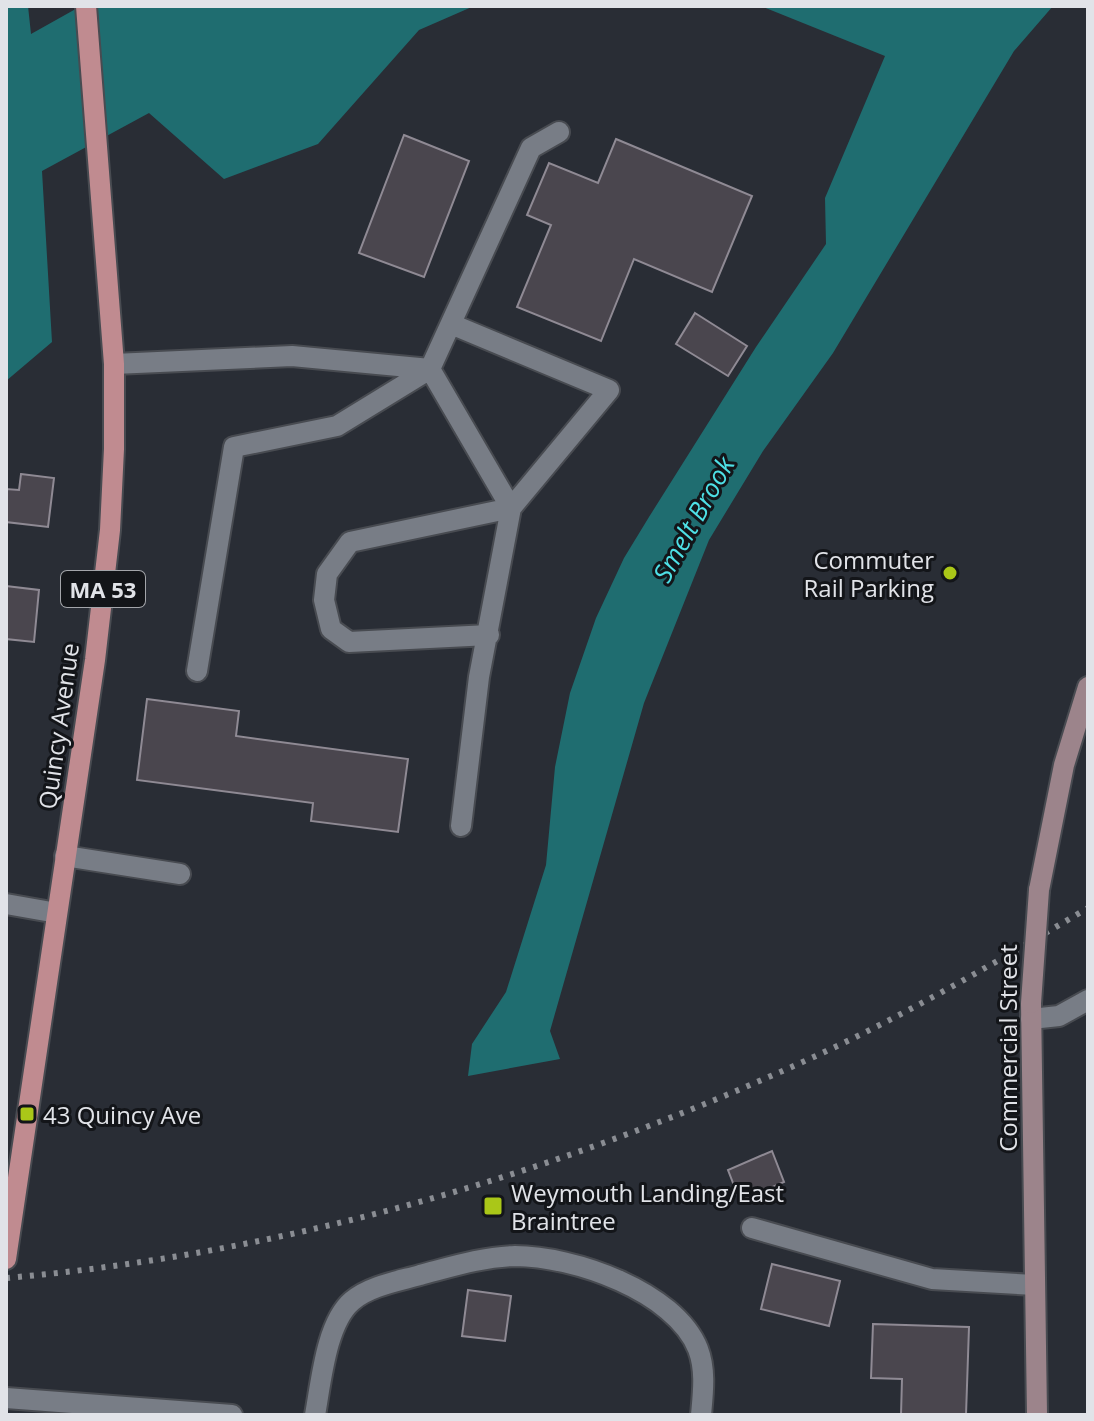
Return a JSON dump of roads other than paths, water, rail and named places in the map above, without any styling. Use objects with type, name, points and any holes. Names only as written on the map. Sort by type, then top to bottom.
[{"type":"main road","name":"Quincy Avenue","points":[[6,1259],[95,660],[110,530],[114,364],[86,6]]},
{"type":"main road","name":"Commercial Street","points":[[1037,1415],[1031,1011],[1033,945],[1039,890],[1057,794],[1088,687]]},
{"type":"street","points":[[197,671],[234,447],[337,426],[430,369],[531,148],[559,132]]},
{"type":"street","points":[[451,324],[609,390],[511,508],[479,677],[461,826]]},
{"type":"street","points":[[114,364],[292,356],[430,369]]},
{"type":"street","points":[[430,369],[511,508]]},
{"type":"street","points":[[489,635],[349,642],[331,629],[324,600],[327,574],[350,542],[511,508]]},
{"type":"street","points":[[65,856],[180,874]]},
{"type":"street","points":[[6,904],[57,913]]},
{"type":"street","points":[[1031,1011],[1059,1016],[1088,1000]]},
{"type":"street","points":[[752,1228],[932,1279],[1035,1285]]},
{"type":"street","points":[[315,1415],[334,1327],[352,1300],[387,1285],[471,1261],[517,1256],[576,1264],[603,1274],[652,1300],[676,1318],[698,1347],[702,1362],[701,1415]]},
{"type":"street","points":[[6,1398],[232,1415]]},
{"type":"water","points":[[6,6],[28,6],[31,34],[81,6],[474,6],[419,30],[318,144],[224,179],[149,113],[42,171],[52,342],[6,381]]},
{"type":"water","name":"Smelt Brook","points":[[761,6],[1053,6],[1014,51],[833,353],[763,451],[709,540],[644,703],[550,1031],[560,1059],[468,1076],[472,1044],[506,992],[546,865],[555,767],[570,693],[596,618],[624,558],[649,517],[756,347],[826,244],[825,198],[885,56]]},
{"type":"railway","points":[[6,1278],[111,1266],[319,1228],[523,1171],[623,1136],[818,1055],[921,1003],[1088,908]]},
{"type":"place","name":"Commuter Rail Parking","points":[[950,573]]},
{"type":"place","name":"43 Quincy Ave","points":[[27,1114]]},
{"type":"place","name":"Weymouth Landing/East Braintree","points":[[493,1206]]}]
